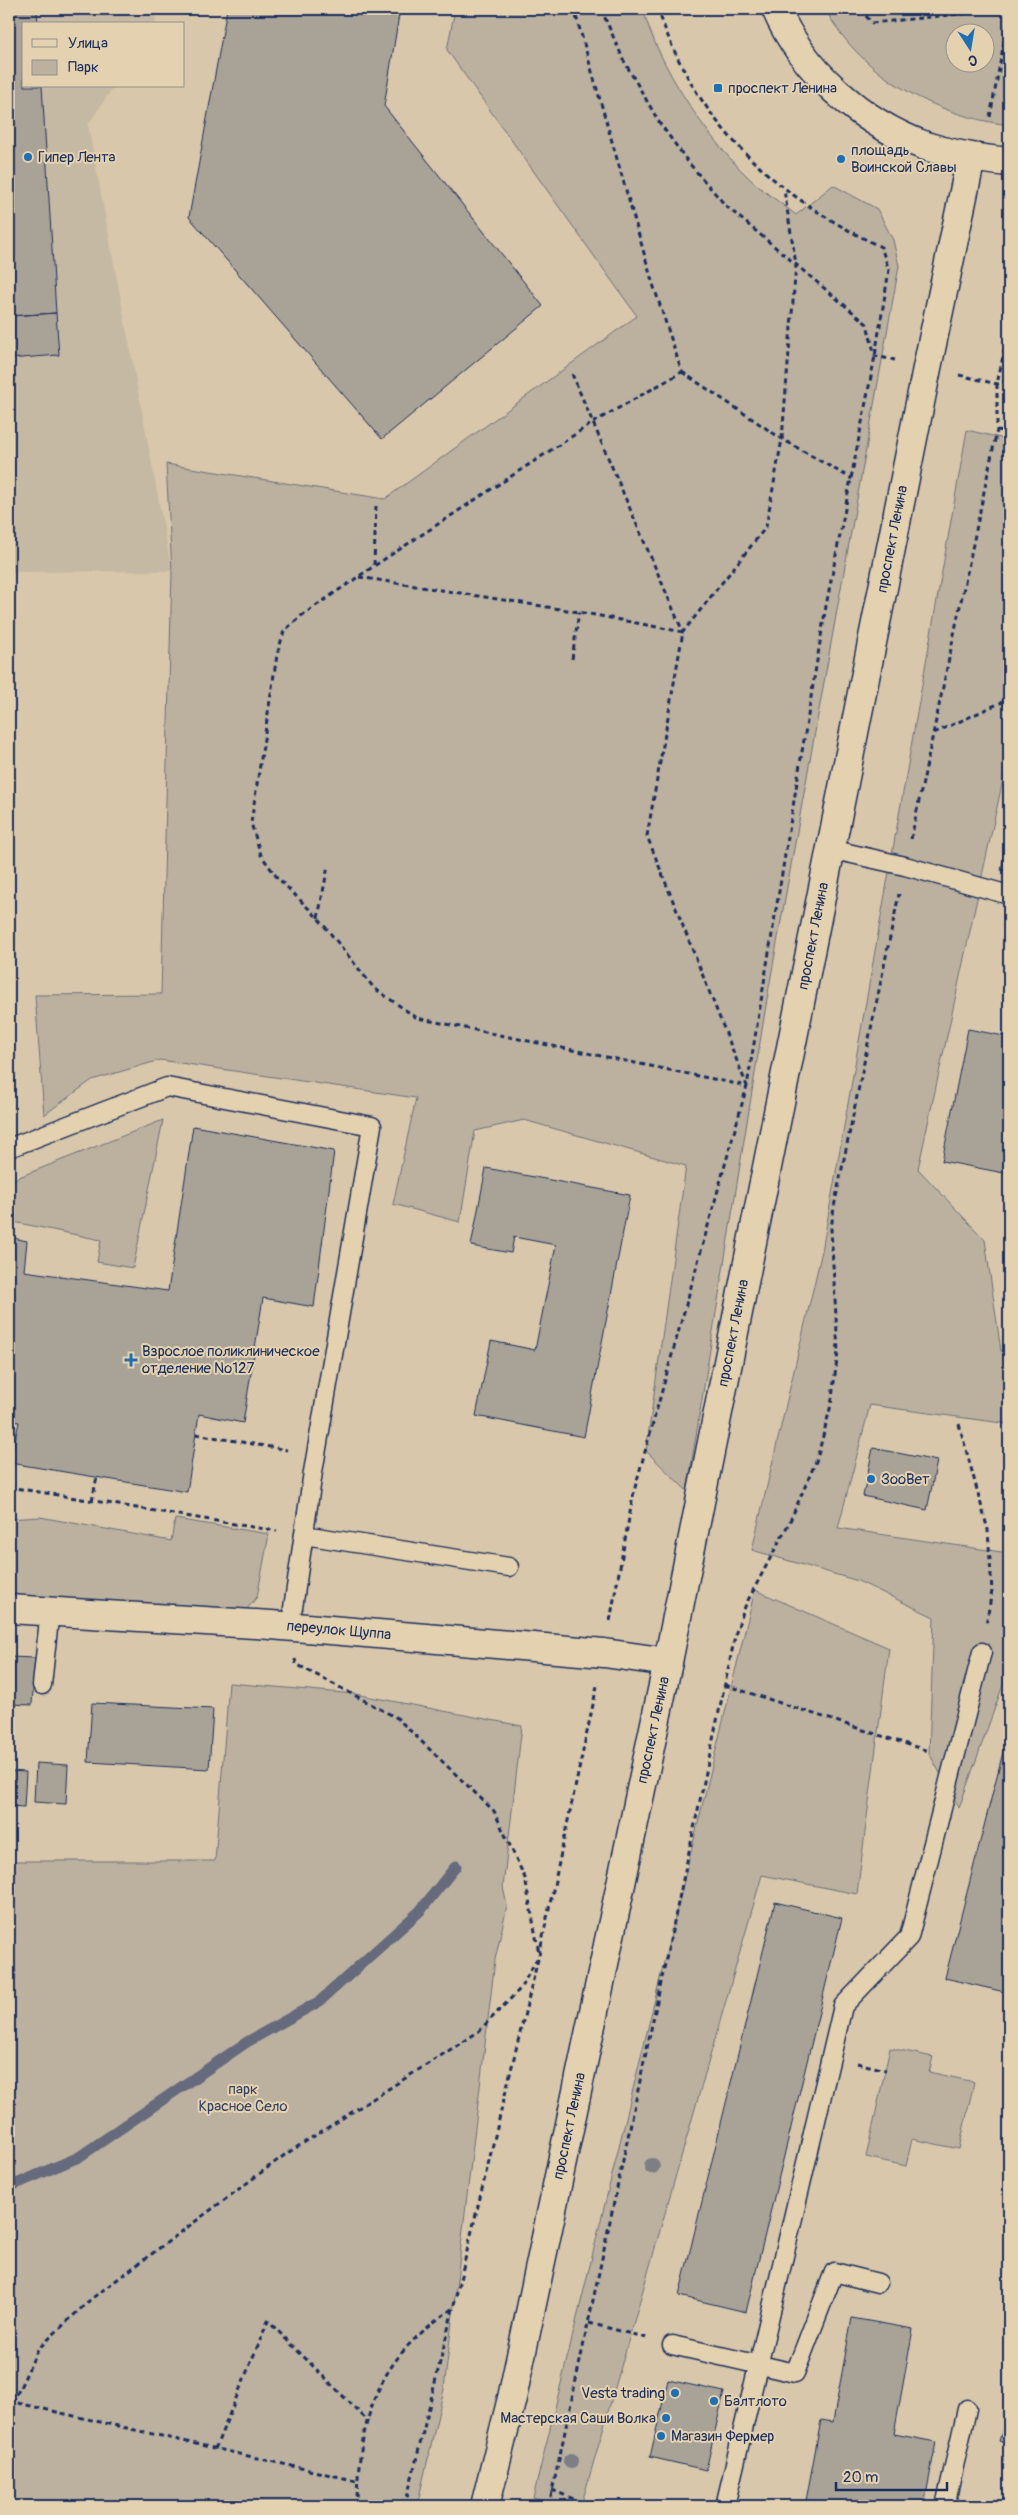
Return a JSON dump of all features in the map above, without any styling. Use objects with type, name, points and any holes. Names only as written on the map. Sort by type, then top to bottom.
[{"type":"main road","points":[[776,9],[807,60],[840,95],[880,124],[924,145],[971,158],[1009,162]]},
{"type":"main road","name":"проспект Ленина","points":[[485,2506],[512,2398],[668,1662],[830,848],[971,158]]},
{"type":"main road","name":"переулок Щуппа","points":[[9,1609],[290,1617],[668,1662]]},
{"type":"lane","points":[[830,848],[905,866],[1009,895]]},
{"type":"lane","points":[[9,1148],[167,1087],[372,1126],[290,1617]]},
{"type":"lane","points":[[304,1535],[509,1567]]},
{"type":"lane","points":[[42,1685],[50,1610]]},
{"type":"lane","points":[[725,2506],[843,2006],[909,1937],[982,1652]]},
{"type":"lane","points":[[672,2345],[795,2374],[834,2272],[878,2282]]},
{"type":"lane","points":[[945,2506],[967,2409]]},
{"type":"path","points":[[574,9],[652,281],[682,372],[782,439],[852,479]]},
{"type":"path","points":[[601,9],[624,61],[659,122],[688,162],[726,206],[867,324],[875,356]]},
{"type":"path","points":[[405,2506],[539,1955],[604,1653],[634,1490],[747,1086],[826,606],[852,479],[889,270],[880,247],[838,226],[784,189],[761,170],[728,136],[700,97],[676,55],[658,9]]},
{"type":"path","points":[[860,9],[872,23],[1009,9]]},
{"type":"path","points":[[990,117],[1009,15]]},
{"type":"path","points":[[747,1086],[647,836],[683,632],[766,527],[782,439],[796,264],[784,189]]},
{"type":"path","points":[[549,2506],[736,1632],[746,1604],[790,1521],[817,1459],[831,1405],[838,1352],[831,1229],[834,1207],[997,430],[997,384],[1009,329]]},
{"type":"path","points":[[682,372],[594,422],[374,566],[301,616],[284,631],[277,654],[251,823],[261,855],[276,876],[318,918],[374,988],[417,1018],[747,1086]]},
{"type":"path","points":[[572,374],[683,632]]},
{"type":"path","points":[[997,384],[1009,380]]},
{"type":"path","points":[[997,430],[1009,432]]},
{"type":"path","points":[[374,566],[376,505]]},
{"type":"path","points":[[359,577],[579,612],[683,632]]},
{"type":"path","points":[[572,659],[579,612]]},
{"type":"path","points":[[933,733],[1009,699]]},
{"type":"path","points":[[318,918],[328,866]]},
{"type":"path","points":[[959,1424],[988,1530],[992,1590],[982,1652]]},
{"type":"path","points":[[196,1434],[293,1451]]},
{"type":"path","points":[[92,1501],[97,1477]]},
{"type":"path","points":[[9,1488],[304,1535]]},
{"type":"path","points":[[9,2411],[38,2349],[91,2299],[286,2154],[478,2032],[520,1989],[539,1955],[525,1878],[494,1811],[397,1718],[296,1664],[290,1617]]},
{"type":"path","points":[[725,1685],[954,1760]]},
{"type":"path","points":[[847,2061],[886,2070]]},
{"type":"path","points":[[358,2506],[357,2470],[376,2394],[394,2362],[428,2326],[454,2307]]},
{"type":"path","points":[[215,2449],[268,2321],[368,2420]]},
{"type":"path","points":[[589,2323],[672,2345]]},
{"type":"path","points":[[9,2401],[357,2481]]},
{"type":"path","points":[[552,2490],[590,2506]]},
{"type":"shaded area","points":[[9,9],[155,9],[156,22],[22,22],[22,88],[113,88],[88,125],[172,571],[9,572]]},
{"type":"green space","points":[[455,9],[643,9],[660,53],[685,99],[732,161],[765,192],[796,215],[833,185],[877,209],[893,240],[899,266],[768,993],[687,1491],[646,1451],[686,1166],[524,1120],[475,1131],[460,1222],[393,1204],[416,1098],[160,1060],[92,1080],[44,1115],[35,995],[161,994],[172,571],[166,464],[385,499],[637,316],[447,50]]},
{"type":"green space","points":[[825,9],[1009,9],[1009,125],[982,120],[928,102],[903,89],[880,73],[840,33]]},
{"type":"green space","points":[[967,430],[1009,440],[1009,752],[918,1169],[985,1240],[1001,1351],[1009,1353],[1009,1424],[870,1405],[838,1528],[1008,1553],[1009,1668],[959,1808],[929,1753],[934,1617],[858,1581],[752,1550],[822,1251]]},
{"type":"green space","points":[[163,1120],[133,1268],[97,1262],[101,1240],[9,1221],[9,1181]]},
{"type":"green space","points":[[40,1517],[171,1541],[175,1519],[269,1534],[257,1597],[246,1610],[9,1600],[9,1519]]},
{"type":"green space","points":[[755,1590],[889,1648],[857,1894],[762,1875],[581,2506],[559,2506],[533,2498]]},
{"type":"green space","name":"парк Красное Село","points":[[229,1683],[355,1694],[522,1726],[503,1887],[507,1906],[495,1960],[444,2389],[417,2506],[9,2506],[9,1861],[215,1861]]},
{"type":"green space","points":[[890,2048],[933,2057],[929,2072],[974,2082],[959,2149],[912,2139],[906,2166],[866,2157]]},
{"type":"building","name":"Гипер Лента","points":[[9,9],[37,9],[38,22],[22,22],[22,88],[42,88],[56,313],[9,316]]},
{"type":"building","points":[[227,9],[400,9],[384,106],[543,306],[382,439],[189,217]]},
{"type":"building","points":[[56,313],[59,355],[9,359],[9,316]]},
{"type":"building","points":[[1009,830],[1009,872],[1001,870]]},
{"type":"building","points":[[968,1029],[1009,1037],[1009,1174],[942,1161]]},
{"type":"building","name":"Взрослое поликлиническое отделение №127","points":[[193,1126],[334,1151],[314,1307],[263,1298],[243,1423],[199,1414],[187,1492],[10,1463],[19,1422],[9,1420],[9,1237],[27,1241],[24,1271],[168,1291]]},
{"type":"building","points":[[486,1168],[630,1195],[584,1437],[476,1416],[491,1341],[535,1350],[556,1245],[514,1237],[511,1253],[471,1246]]},
{"type":"building","points":[[873,1448],[937,1461],[927,1510],[863,1496]]},
{"type":"building","points":[[9,1657],[35,1658],[32,1705],[9,1704]]},
{"type":"building","points":[[92,1703],[213,1709],[209,1769],[88,1762]]},
{"type":"building","points":[[1009,1729],[1009,1993],[945,1978]]},
{"type":"building","points":[[36,1763],[68,1765],[66,1804],[34,1802]]},
{"type":"building","points":[[9,1771],[26,1772],[24,1807],[9,1806]]},
{"type":"building","points":[[775,1902],[842,1918],[746,2312],[679,2296]]},
{"type":"building","points":[[852,2318],[913,2329],[894,2434],[936,2442],[924,2506],[805,2506],[821,2420],[833,2422]]},
{"type":"building","points":[[668,2380],[724,2392],[706,2470],[650,2457]]},
{"type":"building","points":[[1009,2410],[1009,2445],[999,2441]]},
{"type":"waterway","points":[[9,2187],[79,2157],[247,2042],[320,2001],[420,1911],[456,1866]]},
{"type":"place","name":"проспект Ленина","points":[[718,88]]},
{"type":"place","name":"Гипер Лента","points":[[28,157]]},
{"type":"place","name":"площадь Воинской Славы","points":[[841,159]]},
{"type":"place","name":"Взрослое поликлиническое отделение №127","points":[[131,1360]]},
{"type":"place","name":"ЗооВет","points":[[871,1479]]},
{"type":"place","name":"Vesta trading","points":[[675,2393]]},
{"type":"place","name":"Балтлото","points":[[714,2401]]},
{"type":"place","name":"Мастерская Саши Волка","points":[[666,2418]]},
{"type":"place","name":"Магазин Фермер","points":[[661,2436]]}]
